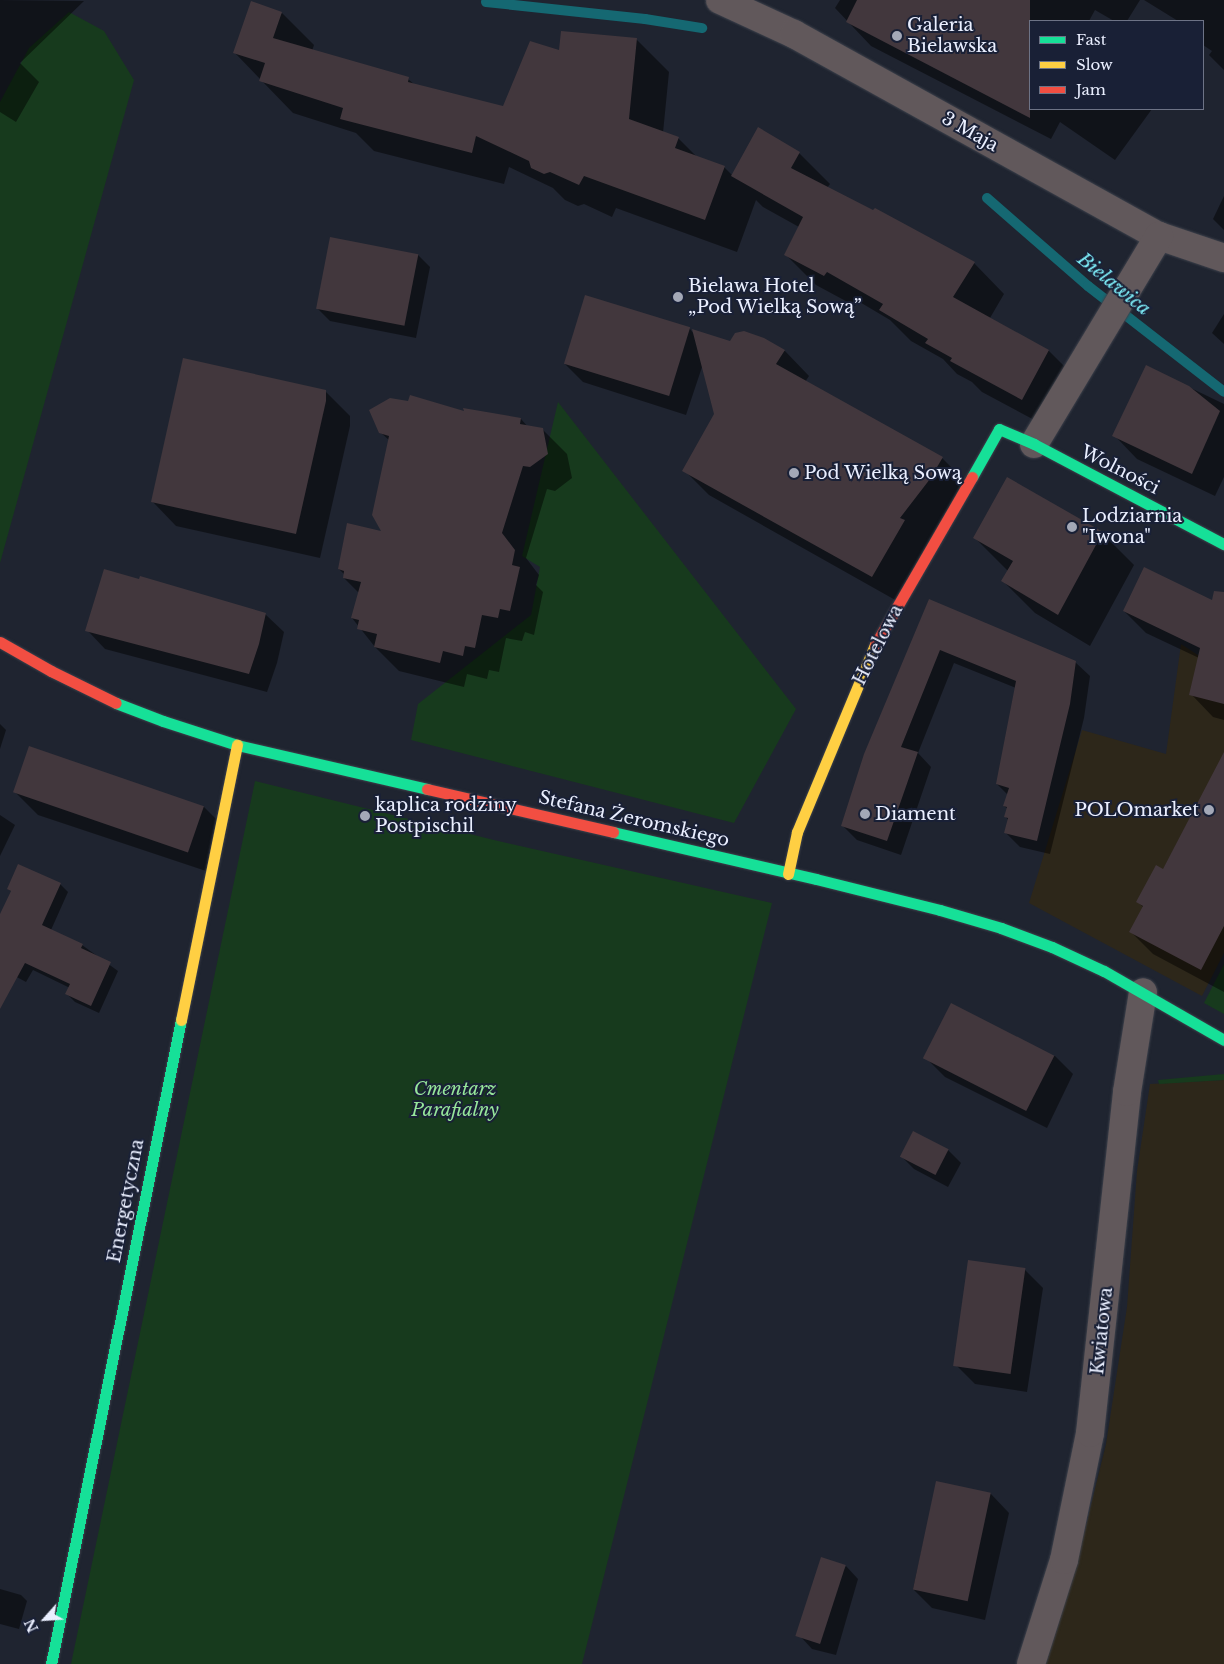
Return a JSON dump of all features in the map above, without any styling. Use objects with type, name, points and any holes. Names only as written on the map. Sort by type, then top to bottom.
[{"type":"street","name":"3 Maja","points":[[730,2],[794,34],[1159,236],[1224,258]]},
{"type":"street","points":[[1034,444],[1159,236]]},
{"type":"street","name":"Wolności","points":[[999,429],[1034,444],[1224,544]]},
{"type":"street","name":"Hotelowa","points":[[788,874],[797,832],[874,647],[999,429]]},
{"type":"street","name":"Stefana Żeromskiego","points":[[0,642],[29,660],[101,696],[163,721],[237,745],[940,910],[1001,928],[1078,959],[1143,992],[1224,1040]]},
{"type":"street","name":"Energetyczna","points":[[51,1664],[237,745]]},
{"type":"street","name":"Kwiatowa","points":[[1031,1664],[1064,1560],[1090,1433],[1127,1092],[1143,992]]},
{"type":"shaded area","points":[[1181,644],[1224,672],[1224,953],[1202,996],[1029,903],[1082,730],[1166,754]]},
{"type":"shaded area","points":[[1224,1080],[1224,1664],[1046,1664],[1075,1570],[1106,1444],[1127,1307],[1137,1171],[1150,1084]]},
{"type":"green space","points":[[69,12],[104,31],[134,80],[0,563],[0,102],[29,48]]},
{"type":"green space","points":[[558,402],[796,709],[734,823],[411,740],[418,704],[531,615],[540,567],[522,556]]},
{"type":"green space","name":"Cmentarz Parafialny","points":[[255,781],[494,840],[772,903],[582,1664],[71,1664]]},
{"type":"green space","points":[[1224,964],[1224,1014],[1204,1003]]},
{"type":"green space","points":[[1224,1074],[1224,1080],[1159,1084],[1158,1080]]},
{"type":"building","points":[[857,0],[1030,0],[1030,118],[846,22]]},
{"type":"building","points":[[251,1],[282,12],[273,38],[409,77],[408,82],[503,106],[530,41],[559,50],[561,31],[637,38],[629,119],[679,137],[675,148],[725,166],[705,220],[584,176],[579,185],[550,172],[544,174],[531,168],[529,161],[476,136],[472,153],[340,119],[343,108],[259,81],[265,63],[233,53]]},
{"type":"building","points":[[758,127],[800,152],[791,168],[873,210],[875,208],[975,262],[953,297],[1049,350],[1022,400],[950,361],[952,358],[925,343],[928,339],[879,310],[883,304],[827,272],[824,276],[784,255],[803,217],[731,176]]},
{"type":"building","points":[[330,237],[418,254],[404,326],[316,309]]},
{"type":"building","points":[[585,295],[690,327],[669,396],[564,364]]},
{"type":"building","points":[[692,329],[730,341],[735,333],[744,331],[764,338],[785,350],[776,364],[943,457],[930,479],[900,518],[905,520],[872,577],[682,471],[714,414]]},
{"type":"building","points":[[183,358],[326,390],[326,401],[296,534],[151,502]]},
{"type":"building","points":[[1146,365],[1189,386],[1220,411],[1192,474],[1112,436]]},
{"type":"building","points":[[410,395],[464,411],[463,408],[521,418],[520,424],[543,428],[548,454],[530,467],[523,466],[502,533],[515,550],[512,565],[520,567],[510,611],[500,609],[498,618],[482,615],[475,648],[465,646],[463,656],[443,651],[440,663],[374,647],[377,634],[357,629],[359,620],[351,618],[361,582],[343,578],[344,571],[338,569],[347,523],[381,531],[372,515],[389,436],[379,433],[369,410],[390,398],[408,401]]},
{"type":"building","points":[[1007,477],[1103,532],[1058,615],[1001,581],[1013,561],[973,538]]},
{"type":"building","points":[[1144,567],[1212,600],[1214,591],[1224,592],[1224,704],[1189,695],[1200,648],[1123,611]]},
{"type":"building","points":[[104,569],[139,579],[140,576],[266,613],[259,644],[249,674],[85,631]]},
{"type":"building","points":[[929,599],[1076,661],[1070,704],[1037,841],[1004,833],[1008,818],[1004,817],[1007,807],[1003,806],[1009,788],[996,784],[1016,681],[940,650],[901,747],[918,752],[887,841],[841,826],[864,754]]},
{"type":"building","points":[[29,746],[204,806],[188,853],[13,792]]},
{"type":"building","name":"POLOmarket","points":[[1224,752],[1224,926],[1201,970],[1129,932],[1143,906],[1136,902],[1156,865],[1163,869]]},
{"type":"building","points":[[18,864],[61,883],[42,925],[83,944],[81,948],[111,962],[91,1006],[65,994],[70,984],[25,963],[0,1009],[0,914],[11,891],[7,889]]},
{"type":"building","points":[[951,1003],[1054,1056],[1026,1111],[923,1058]]},
{"type":"building","points":[[913,1131],[949,1149],[935,1175],[900,1157]]},
{"type":"building","points":[[968,1260],[1025,1268],[1011,1374],[953,1366]]},
{"type":"building","points":[[936,1481],[991,1493],[968,1601],[913,1590]]},
{"type":"building","points":[[821,1557],[846,1565],[820,1644],[795,1636]]},
{"type":"waterway","name":"Bielawica","points":[[486,2],[645,19],[702,28]]},
{"type":"waterway","name":"Bielawica","points":[[987,198],[1088,286],[1224,392]]},
{"type":"traffic: fast","points":[[972,477],[999,429],[1034,444],[1224,544]]},
{"type":"traffic: fast","points":[[116,703],[163,721],[237,745],[427,789]]},
{"type":"traffic: fast","points":[[613,832],[816,879],[940,910],[1001,928],[1052,947],[1104,971],[1224,1040]]},
{"type":"traffic: fast","points":[[51,1664],[181,1020]]},
{"type":"traffic: slow","points":[[788,874],[797,832],[875,645]]},
{"type":"traffic: slow","points":[[181,1020],[237,745]]},
{"type":"traffic: jam","points":[[875,645],[972,477]]},
{"type":"traffic: jam","points":[[0,642],[51,671],[116,703]]},
{"type":"traffic: jam","points":[[427,789],[613,832]]},
{"type":"place","name":"Galeria Bielawska","points":[[897,36]]},
{"type":"place","name":"Bielawa Hotel „Pod Wielką Sową”","points":[[678,297]]},
{"type":"place","name":"Pod Wielką Sową","points":[[794,473]]},
{"type":"place","name":"Lodziarnia \"Iwona\"","points":[[1072,527]]},
{"type":"place","name":"POLOmarket","points":[[1209,810]]},
{"type":"place","name":"Diament","points":[[865,814]]},
{"type":"place","name":"kaplica rodziny Postpischil","points":[[365,816]]}]
